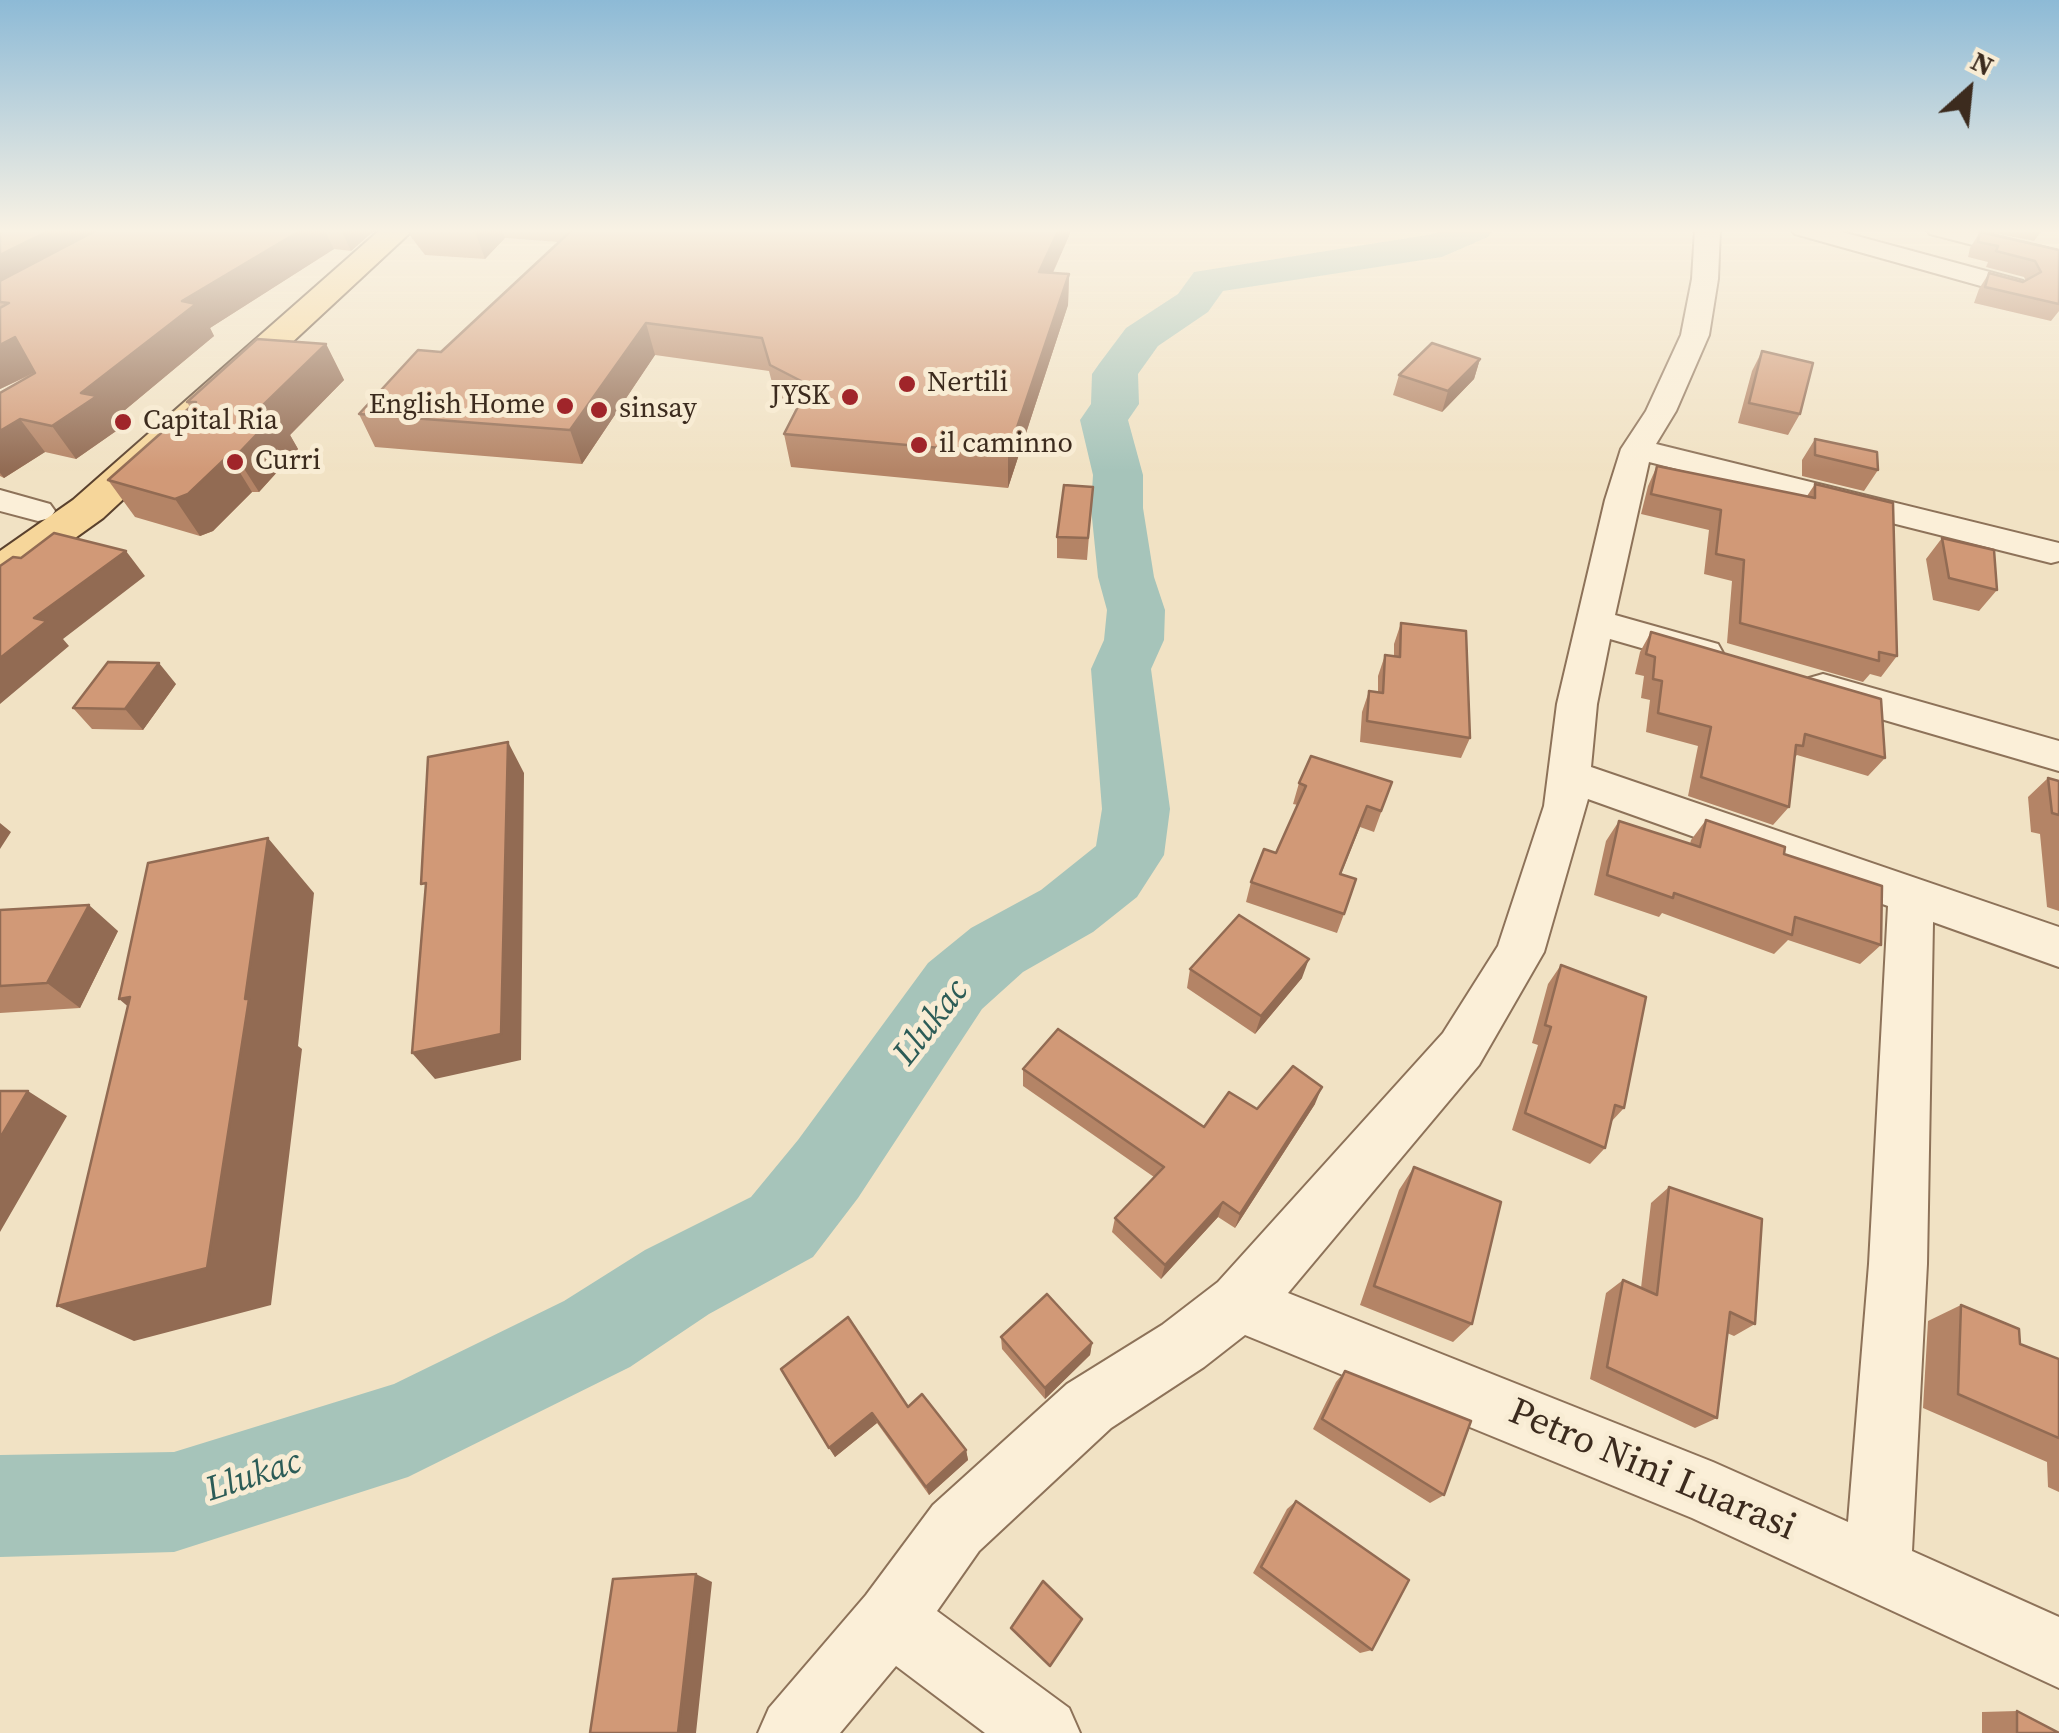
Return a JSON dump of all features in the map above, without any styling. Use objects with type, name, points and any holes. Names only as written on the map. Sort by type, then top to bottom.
[{"type":"main road","points":[[0,538],[38,511],[269,310]]},
{"type":"main road","points":[[0,570],[88,509],[309,310]]},
{"type":"street","points":[[794,1733],[890,1620],[956,1528],[1089,1406],[1143,1374],[1239,1303],[1405,1119],[1461,1048],[1520,952],[1566,806],[1578,704],[1637,449],[1662,411],[1695,335],[1699,310]]},
{"type":"street","points":[[1637,449],[2051,552]]},
{"type":"street","points":[[0,500],[38,511]]},
{"type":"street","points":[[1595,622],[2059,756]]},
{"type":"street","points":[[1570,776],[2059,947]]},
{"type":"street","points":[[1878,1567],[1898,1264],[1910,895]]},
{"type":"street","name":"Petro Nini Luarasi","points":[[1239,1303],[1713,1494],[2059,1653]]},
{"type":"street","points":[[890,1620],[1044,1733]]},
{"type":"building","points":[[0,310],[188,310],[81,393],[97,396],[52,426],[20,419],[0,431],[0,393],[35,373],[15,337],[0,345]]},
{"type":"building","name":"Nertili","points":[[486,310],[1057,310],[1008,454],[784,434],[809,385],[770,365],[762,338],[646,323],[570,430],[359,414],[418,350],[441,352]]},
{"type":"building","points":[[257,339],[326,344],[257,411],[277,413],[236,456],[229,455],[188,494],[175,499],[108,480],[196,402],[187,402]]},
{"type":"building","points":[[1432,343],[1480,359],[1448,391],[1399,375]]},
{"type":"building","points":[[1762,351],[1813,363],[1800,414],[1749,403]]},
{"type":"building","points":[[1815,439],[1877,452],[1878,470],[1815,455]]},
{"type":"building","points":[[1657,466],[1815,498],[1815,484],[1893,503],[1897,656],[1879,652],[1879,661],[1740,623],[1744,560],[1716,554],[1721,510],[1651,494]]},
{"type":"building","points":[[1064,485],[1093,487],[1088,538],[1057,537]]},
{"type":"building","points":[[54,533],[126,551],[34,618],[47,621],[0,658],[0,566],[13,557],[21,558]]},
{"type":"building","points":[[1942,538],[1994,550],[1997,590],[1949,578]]},
{"type":"building","points":[[1401,623],[1466,631],[1470,738],[1367,721],[1369,691],[1383,693],[1385,655],[1400,657]]},
{"type":"building","points":[[1651,632],[1881,699],[1885,758],[1805,734],[1803,746],[1796,745],[1789,807],[1701,777],[1711,727],[1658,713],[1662,681],[1653,679],[1655,657],[1646,654]]},
{"type":"building","points":[[108,662],[159,663],[125,709],[73,708]]},
{"type":"building","points":[[508,742],[501,1034],[412,1053],[426,883],[421,884],[428,757]]},
{"type":"building","points":[[1311,756],[1392,782],[1381,811],[1367,806],[1340,874],[1356,879],[1344,914],[1251,882],[1264,849],[1276,853],[1306,786],[1299,783]]},
{"type":"building","points":[[2048,778],[2059,781],[2059,815],[2052,813]]},
{"type":"building","points":[[1706,820],[1785,847],[1784,854],[1882,886],[1881,945],[1795,917],[1792,935],[1674,893],[1673,898],[1607,875],[1619,821],[1700,847]]},
{"type":"building","points":[[268,838],[245,999],[249,999],[207,1268],[57,1306],[130,997],[119,999],[148,863]]},
{"type":"building","points":[[89,905],[47,983],[0,986],[0,910]]},
{"type":"building","points":[[1239,915],[1309,959],[1261,1016],[1190,969]]},
{"type":"building","points":[[1561,965],[1646,997],[1624,1108],[1615,1105],[1605,1148],[1525,1113],[1551,1027],[1545,1025]]},
{"type":"building","points":[[1058,1029],[1204,1127],[1229,1092],[1257,1109],[1293,1066],[1322,1087],[1240,1214],[1223,1202],[1165,1265],[1115,1218],[1164,1167],[1023,1069]]},
{"type":"building","points":[[0,1091],[28,1091],[0,1138]]},
{"type":"building","points":[[1414,1167],[1501,1202],[1472,1324],[1374,1286]]},
{"type":"building","points":[[1669,1187],[1762,1219],[1755,1324],[1730,1312],[1717,1418],[1607,1367],[1623,1280],[1657,1295]]},
{"type":"building","points":[[1047,1294],[1092,1343],[1045,1388],[1001,1337]]},
{"type":"building","points":[[1961,1305],[2019,1329],[2020,1344],[2059,1359],[2059,1438],[1958,1394]]},
{"type":"building","points":[[848,1317],[908,1407],[922,1394],[966,1450],[926,1487],[872,1413],[829,1448],[781,1369]]},
{"type":"building","points":[[1345,1371],[1471,1421],[1444,1495],[1322,1419]]},
{"type":"building","points":[[1296,1501],[1409,1580],[1372,1650],[1261,1567]]},
{"type":"building","points":[[696,1574],[678,1733],[590,1733],[613,1579]]},
{"type":"building","points":[[1043,1581],[1082,1619],[1050,1666],[1011,1628]]},
{"type":"building","points":[[2017,1711],[2059,1733],[2017,1733]]},
{"type":"waterway","name":"Llukac","points":[[0,1506],[174,1502],[408,1428],[597,1334],[677,1282],[782,1227],[828,1169],[955,986],[997,950],[1067,911],[1112,877],[1129,855],[1136,809],[1121,669],[1134,640],[1136,610],[1126,577],[1117,508],[1118,475],[1104,420],[1115,404],[1115,374],[1142,337],[1183,310]]},
{"type":"place","name":"Nertili","points":[[907,384]]},
{"type":"place","name":"JYSK","points":[[850,397]]},
{"type":"place","name":"English Home","points":[[565,406]]},
{"type":"place","name":"sinsay","points":[[599,410]]},
{"type":"place","name":"Capital Ria","points":[[123,422]]},
{"type":"place","name":"il caminno","points":[[919,445]]},
{"type":"place","name":"Curri","points":[[235,462]]}]
